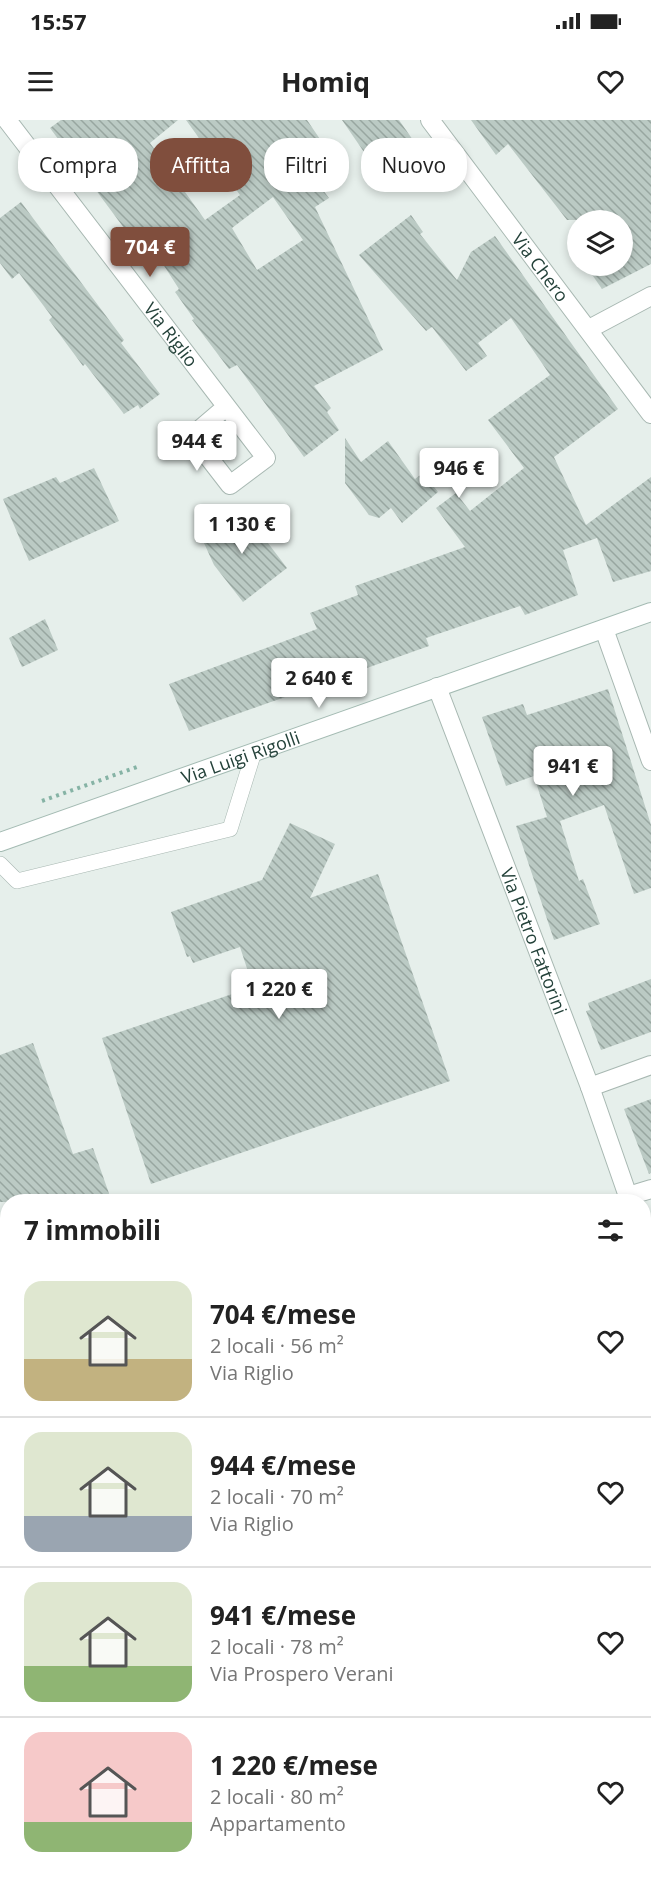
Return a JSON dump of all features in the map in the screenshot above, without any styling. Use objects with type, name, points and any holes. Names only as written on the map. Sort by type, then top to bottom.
[{"type":"street","name":"Via Riglio","points":[[7,120],[226,407]]},
{"type":"street","name":"Via Chero","points":[[430,120],[651,414]]},
{"type":"street","points":[[589,329],[651,296]]},
{"type":"street","name":"Via Luigi Rigolli","points":[[0,842],[651,612]]},
{"type":"street","points":[[604,629],[651,761]]},
{"type":"street","name":"Via Pietro Fattorini","points":[[437,687],[590,1087],[627,1194]]},
{"type":"street","points":[[590,1087],[651,1065]]},
{"type":"lane","points":[[0,864],[17,880],[230,829],[254,752]]},
{"type":"building","points":[[61,120],[178,120],[156,138],[150,138],[150,192],[185,192],[205,220],[240,195],[238,192],[252,192],[252,138],[199,138],[186,120],[307,120],[319,138],[264,138],[264,192],[324,192],[329,198],[315,207],[383,350],[314,386],[331,408],[327,412],[339,430],[304,457],[237,365],[229,369],[192,320],[194,319],[175,292],[179,289],[152,247],[145,252],[141,245],[138,247],[97,192],[138,192],[138,138],[57,138],[50,128]],"holes":[[[273,197],[303,240],[257,270],[232,228]]]},
{"type":"building","points":[[342,120],[399,120],[412,138],[361,138],[361,148]]},
{"type":"building","points":[[471,120],[651,120],[651,264],[633,273],[633,210],[567,210],[567,220],[508,144],[496,155]]},
{"type":"building","points":[[21,202],[124,340],[121,343],[160,394],[140,409],[138,405],[124,414],[85,364],[83,366],[49,320],[52,317],[19,273],[12,279],[0,263],[0,218]]},
{"type":"building","points":[[411,215],[423,232],[420,234],[457,280],[471,252],[495,236],[618,409],[554,457],[586,525],[651,477],[651,571],[613,582],[597,538],[563,550],[578,595],[525,615],[520,606],[426,638],[429,646],[189,731],[169,684],[317,629],[310,613],[358,595],[355,586],[465,547],[436,508],[456,493],[470,511],[524,468],[488,420],[550,375],[511,318],[478,343],[487,356],[466,371],[432,327],[426,331],[359,255]]},
{"type":"building","points":[[593,276],[627,276],[602,289]]},
{"type":"building","points":[[345,438],[361,462],[388,441],[415,479],[423,473],[438,492],[402,523],[391,508],[379,518],[369,515],[345,483]]},
{"type":"building","points":[[94,468],[119,521],[29,561],[3,499],[56,477],[60,483]]},
{"type":"building","points":[[245,513],[287,568],[243,602],[214,565],[199,532]]},
{"type":"building","points":[[45,619],[58,650],[22,667],[9,638]]},
{"type":"building","points":[[608,689],[651,825],[651,888],[634,894],[604,805],[560,821],[579,881],[583,879],[600,924],[554,940],[516,826],[547,817],[534,776],[506,786],[482,717],[523,704],[527,715]]},
{"type":"building","points":[[290,823],[335,844],[310,898],[378,874],[450,1081],[151,1184],[102,1038],[253,987],[240,947],[193,963],[190,956],[187,957],[171,912],[262,880]]},
{"type":"building","points":[[651,979],[651,1032],[601,1050],[586,1011],[590,1010],[588,1003]]},
{"type":"building","points":[[33,1043],[73,1154],[93,1148],[109,1194],[0,1194],[0,1055]]},
{"type":"building","points":[[651,1099],[651,1173],[649,1174],[624,1109]]}]
